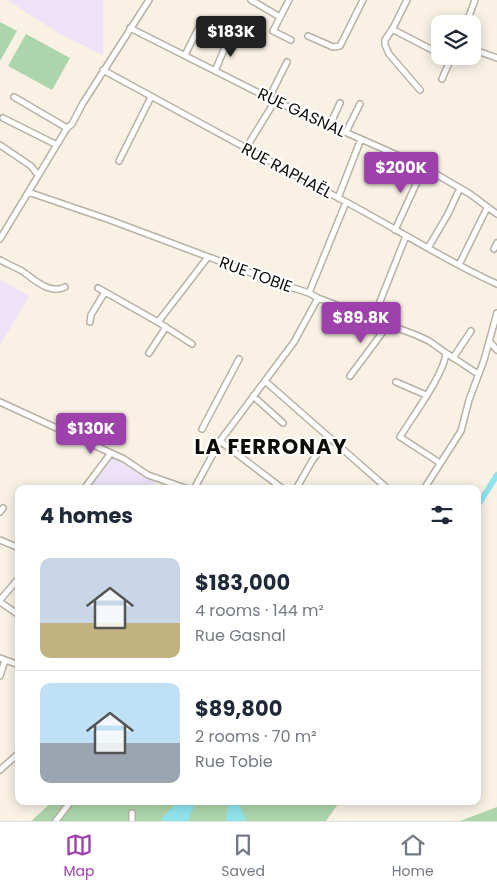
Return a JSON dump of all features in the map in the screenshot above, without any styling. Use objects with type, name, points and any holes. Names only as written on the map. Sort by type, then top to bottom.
[{"type":"street","points":[[0,239],[148,0]]},
{"type":"street","points":[[251,0],[280,17]]},
{"type":"street","points":[[290,0],[273,31],[291,40]]},
{"type":"street","points":[[308,36],[333,47],[340,46],[363,0]]},
{"type":"street","points":[[407,0],[385,40],[385,45],[388,54],[420,90]]},
{"type":"street","points":[[469,15],[474,0]]},
{"type":"street","points":[[185,56],[200,23]]},
{"type":"street","name":"RUE GASNAL","points":[[130,28],[275,101],[424,167],[460,188],[497,214]]},
{"type":"street","points":[[392,30],[431,50]]},
{"type":"street","points":[[215,71],[229,38]]},
{"type":"street","points":[[481,52],[497,58]]},
{"type":"street","points":[[269,98],[287,62]]},
{"type":"street","points":[[442,79],[448,65]]},
{"type":"street","name":"RUE RAPHAËL","points":[[103,70],[497,284]]},
{"type":"street","points":[[14,97],[67,128]]},
{"type":"street","points":[[119,161],[152,97]]},
{"type":"street","points":[[246,148],[275,101]]},
{"type":"street","points":[[330,126],[340,103]]},
{"type":"street","points":[[346,132],[360,104]]},
{"type":"street","points":[[3,118],[57,145]]},
{"type":"street","points":[[338,198],[361,139]]},
{"type":"street","points":[[0,145],[31,166],[38,175]]},
{"type":"street","points":[[395,230],[424,167]]},
{"type":"street","points":[[428,248],[448,214],[460,188]]},
{"type":"street","name":"RUE TOBIE","points":[[28,192],[110,220],[388,324],[429,341],[478,374]]},
{"type":"street","points":[[309,293],[346,202]]},
{"type":"street","points":[[459,265],[487,208]]},
{"type":"street","points":[[373,319],[406,236]]},
{"type":"street","points":[[494,249],[497,242]]},
{"type":"street","points":[[158,322],[208,257]]},
{"type":"street","points":[[0,260],[21,270],[48,288],[59,289],[65,287]]},
{"type":"street","points":[[98,288],[192,344]]},
{"type":"street","points":[[90,322],[91,315],[105,292]]},
{"type":"street","points":[[196,485],[220,441],[294,342],[318,298]]},
{"type":"street","points":[[427,485],[461,431],[490,342],[497,313]]},
{"type":"street","points":[[350,376],[388,324]]},
{"type":"street","points":[[149,353],[166,327]]},
{"type":"street","points":[[453,358],[472,331]]},
{"type":"street","points":[[490,342],[497,350]]},
{"type":"street","points":[[437,461],[400,437],[442,368],[446,354]]},
{"type":"street","points":[[202,429],[239,359]]},
{"type":"street","points":[[265,381],[383,485]]},
{"type":"street","points":[[396,382],[426,395]]},
{"type":"street","points":[[253,396],[283,423]]},
{"type":"street","points":[[0,402],[111,452],[148,475],[177,485]]},
{"type":"street","points":[[298,485],[312,461],[329,438]]},
{"type":"street","points":[[220,441],[278,485]]},
{"type":"street","points":[[87,485],[111,452]]},
{"type":"street","points":[[0,540],[15,546]]},
{"type":"street","points":[[15,582],[2,593],[0,601],[15,612]]},
{"type":"street","points":[[0,676],[2,659],[15,664]]},
{"type":"street","points":[[0,770],[15,757]]},
{"type":"street","points":[[56,821],[68,805]]},
{"type":"street","points":[[132,813],[132,821]]},
{"type":"shaded area","points":[[7,0],[103,0],[103,55],[60,34]]},
{"type":"shaded area","points":[[0,280],[29,296],[0,345]]},
{"type":"shaded area","points":[[110,456],[155,481],[153,485],[90,485]]},
{"type":"green space","points":[[0,22],[17,31],[0,61]]},
{"type":"green space","points":[[26,34],[70,58],[52,90],[8,66]]},
{"type":"green space","points":[[49,805],[337,805],[326,821],[31,821]]},
{"type":"green space","points":[[497,807],[497,821],[460,821]]},
{"type":"water","points":[[175,805],[194,805],[188,821],[162,821],[162,818]]},
{"type":"water","points":[[228,805],[240,805],[246,821],[226,821]]},
{"type":"waterway","points":[[481,500],[497,475]]},
{"type":"district","name":"LA FERRONAY","points":[[271,447]]}]
